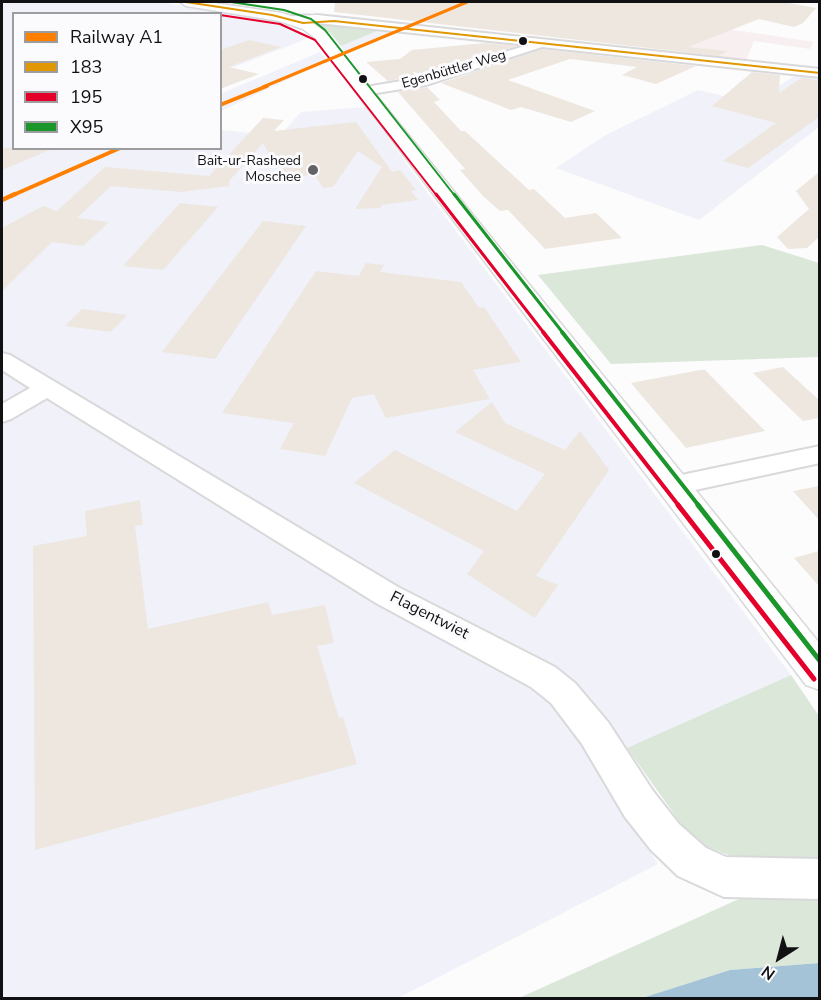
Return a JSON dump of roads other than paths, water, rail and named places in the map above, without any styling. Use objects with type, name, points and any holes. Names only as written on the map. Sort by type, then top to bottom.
[{"type":"main road","points":[[186,2],[298,22],[320,35],[819,674]]},
{"type":"street","points":[[298,22],[334,21],[813,68]]},
{"type":"street","name":"Egenbüttler Weg","points":[[365,91],[421,82],[536,47],[540,43]]},
{"type":"street","name":"Flagentwiet","points":[[2,360],[45,389],[387,595],[515,660],[543,677],[562,693],[595,733],[639,804],[665,837],[692,862],[724,877],[819,879]]},
{"type":"street","points":[[2,414],[45,389]]},
{"type":"street","points":[[672,486],[819,454]]},
{"type":"water","points":[[819,963],[819,998],[642,998],[730,970]]},
{"type":"rail line","name":"A1","points":[[222,104],[467,2]]},
{"type":"rail line","name":"A1","points":[[2,200],[115,150]]},
{"type":"place","name":"Bait-ur-Rasheed Moschee","points":[[313,170]]}]
